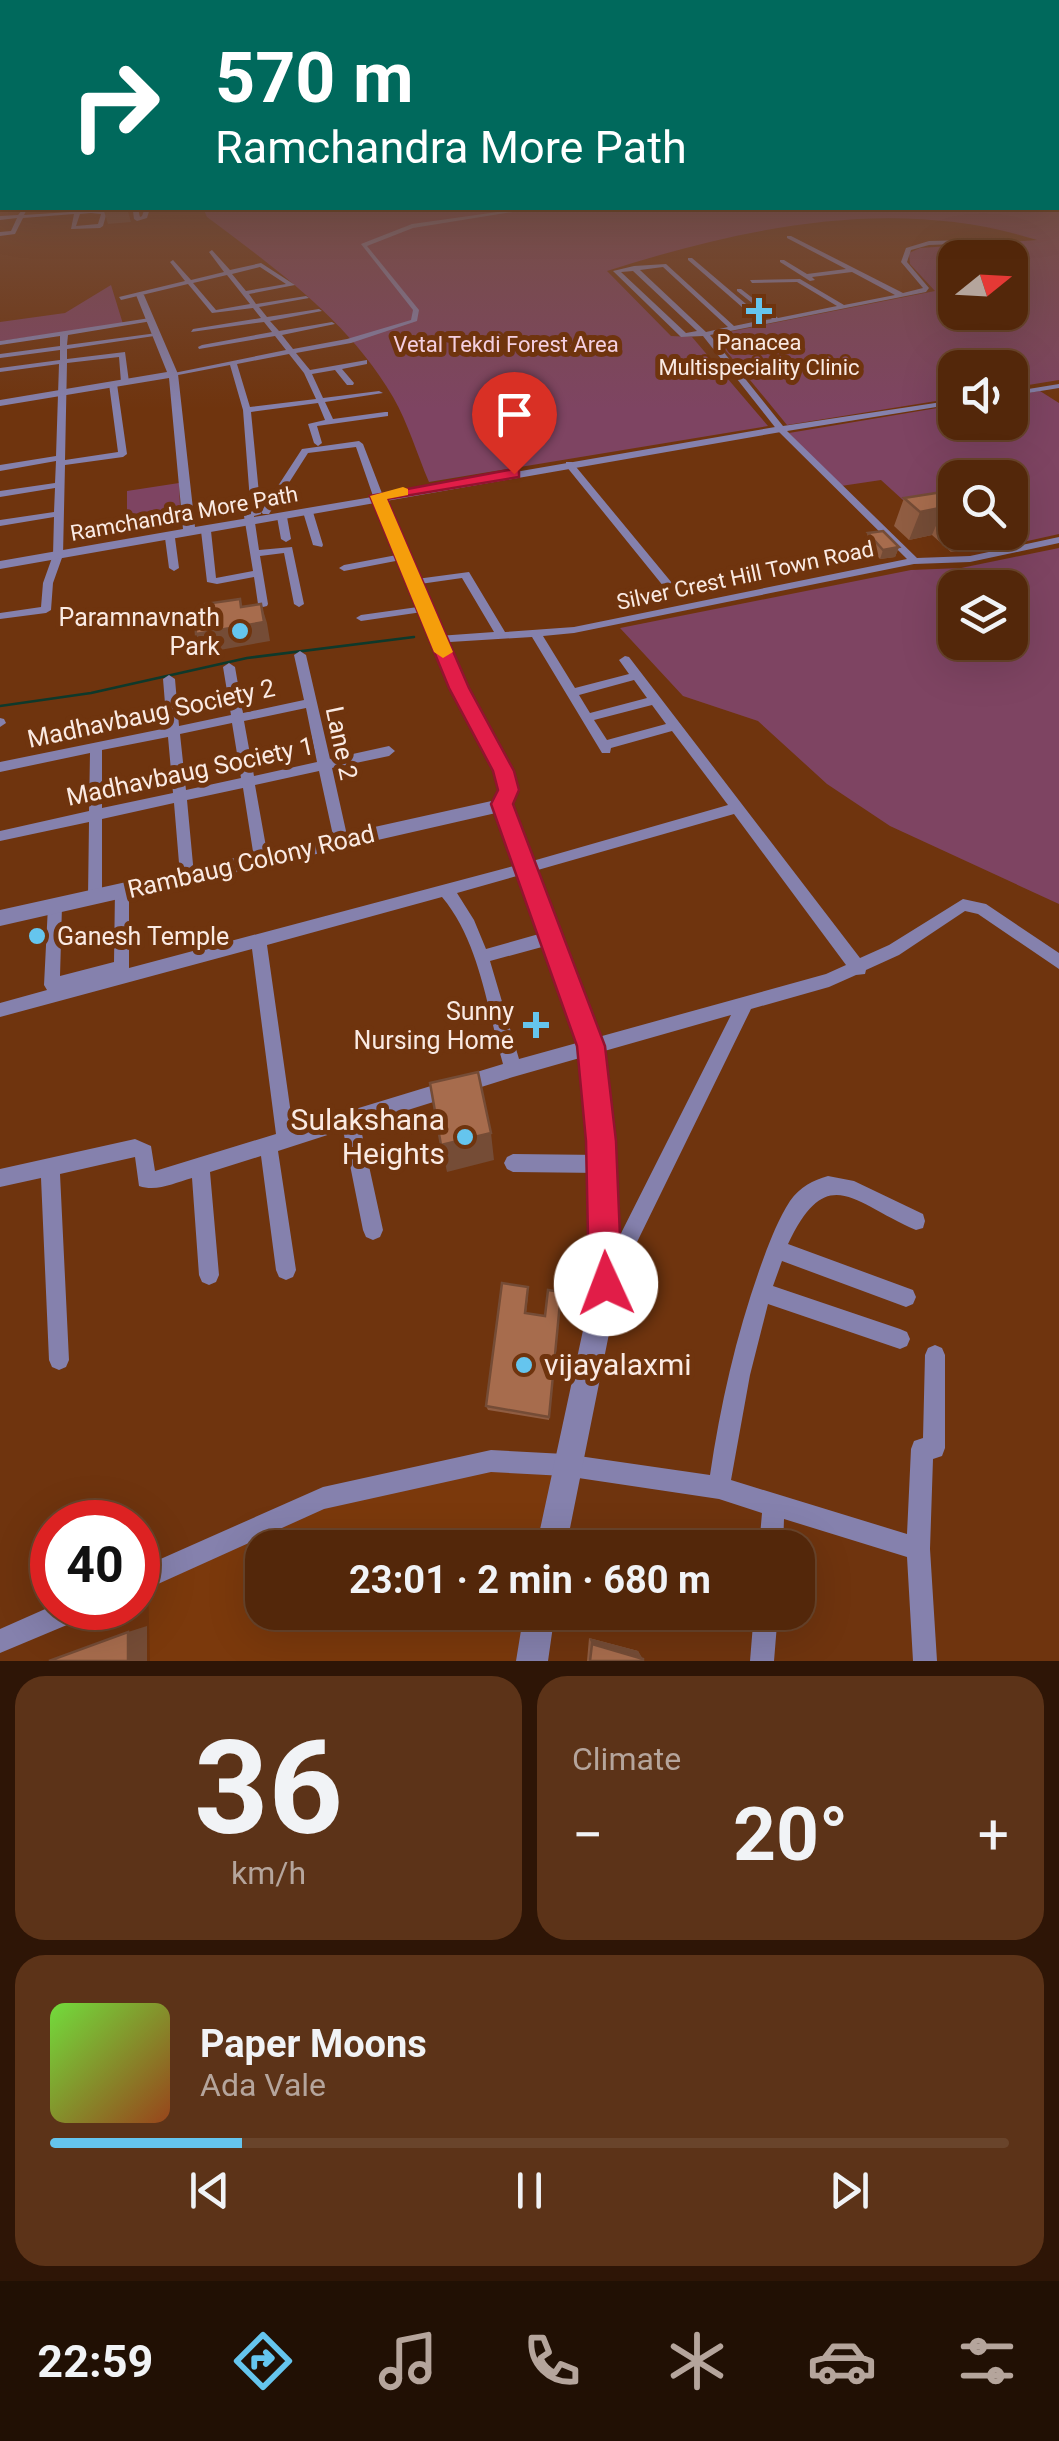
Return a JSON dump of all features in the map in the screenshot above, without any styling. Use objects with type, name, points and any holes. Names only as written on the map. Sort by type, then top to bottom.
[{"type":"street","points":[[213,254],[308,373],[330,421]]},
{"type":"street","points":[[0,402],[292,352],[414,321],[416,310],[370,254]]},
{"type":"street","points":[[821,254],[903,296]]},
{"type":"street","points":[[731,326],[665,266],[616,272],[684,334],[704,333],[926,289],[904,262],[906,254]]},
{"type":"street","points":[[690,260],[762,322]]},
{"type":"street","points":[[782,261],[838,297],[841,306]]},
{"type":"street","points":[[173,262],[214,312],[306,298]]},
{"type":"street","points":[[121,298],[266,265],[292,285],[245,293]]},
{"type":"street","points":[[634,268],[704,333],[781,429],[914,561]]},
{"type":"street","points":[[806,276],[852,270]]},
{"type":"street","points":[[752,281],[798,280],[841,306]]},
{"type":"street","points":[[739,290],[776,319]]},
{"type":"street","points":[[140,295],[173,374],[190,531]]},
{"type":"street","points":[[192,331],[318,311]]},
{"type":"street","points":[[0,342],[150,320]]},
{"type":"street","points":[[202,347],[332,324]]},
{"type":"street","points":[[0,616],[46,610],[56,552],[64,334]]},
{"type":"street","points":[[0,356],[157,335]]},
{"type":"street","points":[[22,353],[24,339]]},
{"type":"street","points":[[0,370],[122,354],[119,383],[123,454],[0,468]]},
{"type":"street","points":[[308,373],[364,362]]},
{"type":"street","points":[[233,363],[247,410],[263,604]]},
{"type":"street","points":[[337,367],[350,383]]},
{"type":"street","points":[[1028,391],[1059,386]]},
{"type":"street","points":[[247,410],[379,393]]},
{"type":"street","points":[[781,429],[938,405]]},
{"type":"street","points":[[318,444],[312,424],[385,414]]},
{"type":"street","name":"Ramchandra More Path","points":[[56,552],[170,538],[255,516],[282,517],[375,496],[781,429]]},
{"type":"street","points":[[255,516],[305,451],[359,444],[375,496],[438,640],[504,771],[508,790],[502,804],[591,1046],[602,1164],[606,1284]]},
{"type":"street","points":[[569,464],[668,584]]},
{"type":"street","points":[[0,494],[58,486]]},
{"type":"street","name":"Ramchandra More Path","points":[[0,562],[190,531],[364,494],[375,496]]},
{"type":"street","points":[[308,512],[318,545]]},
{"type":"street","points":[[0,522],[58,514]]},
{"type":"street","points":[[282,517],[286,539]]},
{"type":"street","points":[[206,531],[214,580],[258,573]]},
{"type":"street","points":[[170,538],[174,568]]},
{"type":"street","name":"Silver Crest Hill Town Road","points":[[438,640],[536,634],[914,561],[970,559],[1059,540]]},
{"type":"street","points":[[256,554],[288,549],[299,604]]},
{"type":"street","points":[[344,568],[402,557]]},
{"type":"street","points":[[413,582],[465,574],[502,636]]},
{"type":"street","points":[[361,618],[425,609]]},
{"type":"street","points":[[536,634],[605,748],[673,726]]},
{"type":"street","name":"Lane 2","points":[[300,655],[341,840]]},
{"type":"street","points":[[624,660],[859,969]]},
{"type":"street","points":[[228,667],[261,858]]},
{"type":"street","points":[[572,693],[636,676]]},
{"type":"street","points":[[169,679],[187,875]]},
{"type":"street","points":[[587,718],[654,700]]},
{"type":"street","name":"Madhavbaug Society 2","points":[[0,767],[310,702]]},
{"type":"street","points":[[95,896],[96,748]]},
{"type":"street","name":"Madhavbaug Society 1","points":[[0,836],[389,751]]},
{"type":"street","name":"Rambaug Colony Road","points":[[0,918],[502,804]]},
{"type":"street","points":[[0,1010],[528,868],[733,808]]},
{"type":"street","points":[[55,906],[52,985],[122,968],[122,890]]},
{"type":"street","points":[[445,890],[455,899],[470,930],[512,1069]]},
{"type":"street","points":[[0,1178],[134,1148],[144,1152],[146,1180],[200,1166],[512,1069],[859,969],[971,904],[1059,962]]},
{"type":"street","points":[[488,955],[552,937]]},
{"type":"street","points":[[259,942],[286,1270]]},
{"type":"street","points":[[554,1530],[606,1284],[745,1004]]},
{"type":"street","points":[[350,1120],[373,1230]]},
{"type":"street","points":[[513,1163],[602,1164]]},
{"type":"street","points":[[200,1166],[208,1275]]},
{"type":"street","points":[[50,1167],[59,1360]]},
{"type":"street","points":[[719,1488],[730,1409],[763,1292],[776,1250],[801,1200],[814,1188],[831,1184],[916,1220]]},
{"type":"street","points":[[776,1250],[906,1297]]},
{"type":"street","points":[[763,1292],[900,1339]]},
{"type":"street","points":[[924,1661],[918,1549],[922,1449],[934,1448],[935,1355]]},
{"type":"street","points":[[160,1571],[340,1493],[491,1461],[566,1464],[719,1488],[918,1549]]},
{"type":"street","points":[[772,1530],[774,1505]]},
{"type":"street","points":[[0,1642],[30,1629]]},
{"type":"street","points":[[532,1661],[537,1630]]},
{"type":"street","points":[[762,1661],[765,1630]]},
{"type":"shaded area","points":[[490,1470],[559,1471],[548,1530],[273,1530],[321,1509]]},
{"type":"shaded area","points":[[245,1542],[245,1630],[531,1630],[526,1661],[150,1661],[149,1630],[160,1630],[160,1579]]},
{"type":"green space","name":"Vetal Tekdi Forest Area","points":[[256,254],[665,254],[607,271],[671,336],[692,337],[768,426],[429,482],[398,407],[375,370],[309,298]]},
{"type":"green space","name":"Vetal Tekdi Forest Area","points":[[909,254],[938,254],[938,330],[1028,330],[1028,254],[1059,254],[1059,380],[1028,385],[1028,350],[938,350],[938,401],[787,425],[713,335],[935,291],[910,264]]},
{"type":"green space","points":[[111,285],[123,324],[0,341],[0,322],[65,313]]},
{"type":"green space","points":[[1040,391],[1059,403],[1059,534],[1028,541],[1028,460],[938,460],[938,495],[903,500],[881,480],[841,486],[789,433],[938,408],[938,440],[1028,440],[1028,393]]},
{"type":"green space","points":[[179,483],[180,507],[127,515],[127,491]]},
{"type":"green space","points":[[1059,548],[1059,904],[890,826],[827,784],[758,721],[683,696],[620,628],[911,570],[961,568]]},
{"type":"building","points":[[938,493],[938,508],[920,512],[904,498]]},
{"type":"building","points":[[883,531],[899,547],[883,550],[868,533]]},
{"type":"building","points":[[240,599],[241,607],[261,604],[264,622],[196,634],[195,619],[206,617],[205,604]]},
{"type":"building","points":[[478,1072],[491,1133],[441,1145],[430,1083]]},
{"type":"building","name":"vijayalaxmi","points":[[502,1283],[528,1287],[525,1313],[545,1316],[548,1290],[561,1292],[549,1417],[486,1406]]},
{"type":"building","points":[[128,1632],[128,1661],[49,1661]]},
{"type":"building","points":[[592,1644],[643,1659],[643,1661],[590,1661]]},
{"type":"waterway","points":[[0,706],[91,693],[247,658],[414,637]]},
{"type":"slow traffic","points":[[403,492],[378,496],[443,652]]},
{"type":"place","name":"Panacea Multispeciality Clinic","points":[[759,311]]},
{"type":"place","name":"Paramnavnath Park","points":[[240,631]]},
{"type":"place","name":"Ganesh Temple","points":[[37,936]]},
{"type":"place","name":"Sunny Nursing Home","points":[[536,1025]]},
{"type":"place","name":"Sulakshana Heights","points":[[465,1137]]},
{"type":"place","name":"vijayalaxmi","points":[[524,1365]]},
{"type":"route","points":[[514,474],[378,496],[459,688],[504,771],[508,790],[502,804],[591,1046],[601,1141],[606,1284]]}]
